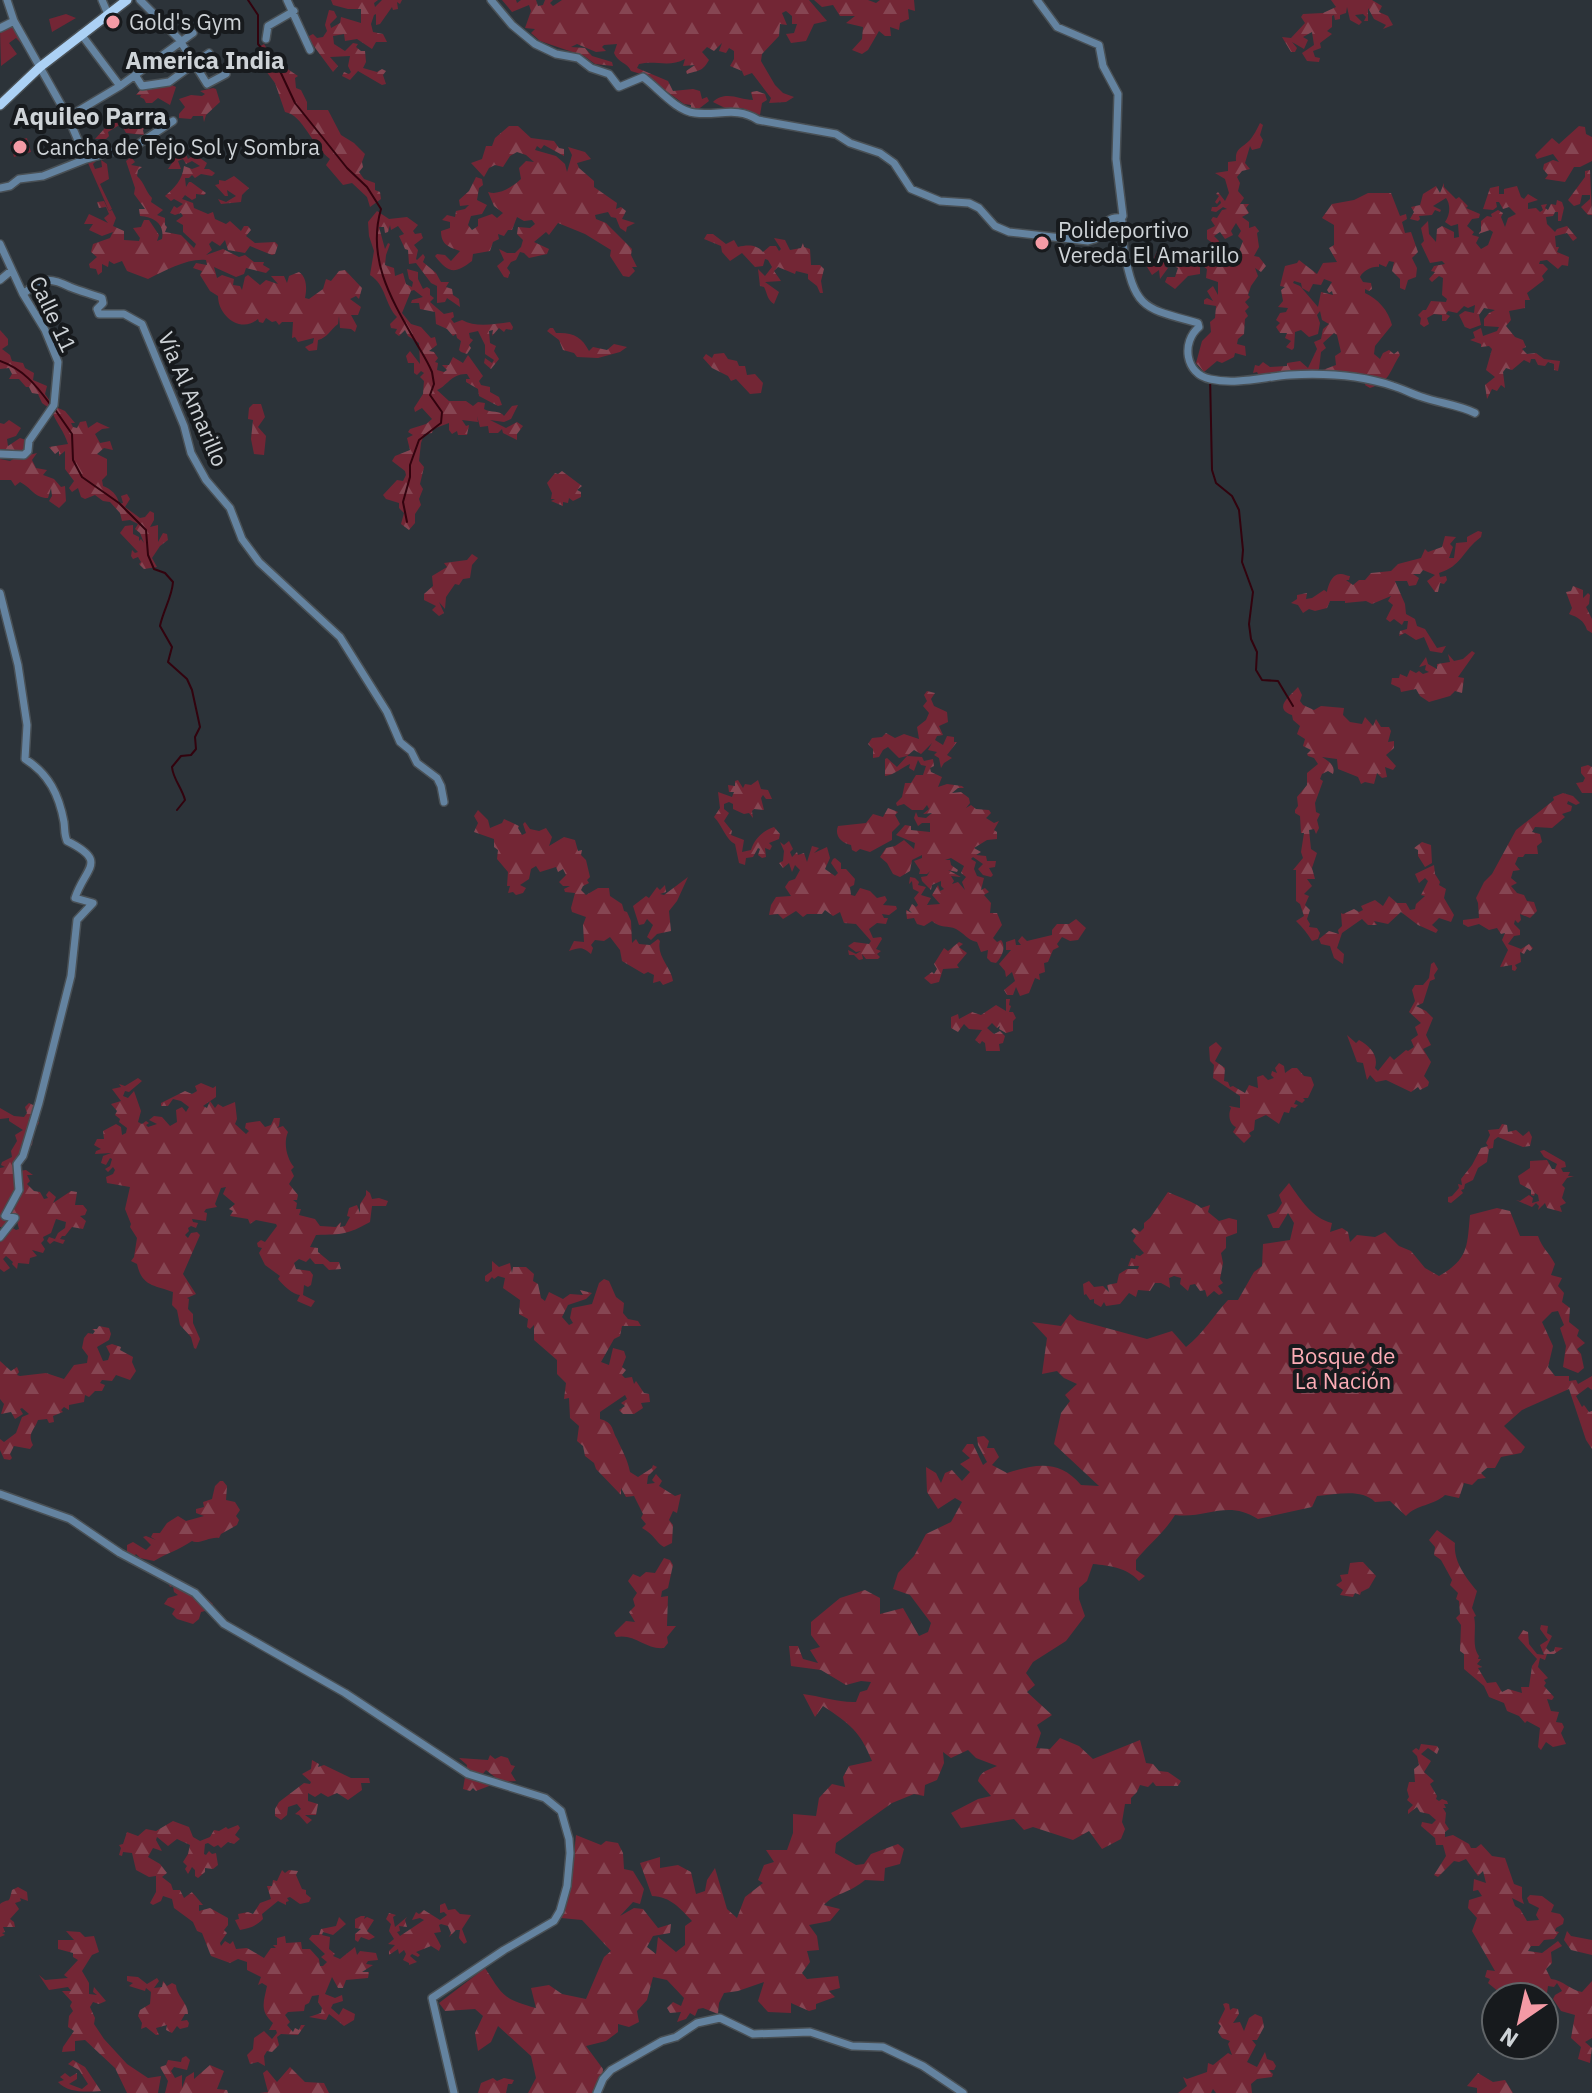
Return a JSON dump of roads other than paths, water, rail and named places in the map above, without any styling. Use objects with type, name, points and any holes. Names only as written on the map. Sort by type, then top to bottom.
[{"type":"main road","points":[[1,102],[40,67],[127,0]]},
{"type":"street","points":[[7,0],[14,21],[68,117],[86,159]]},
{"type":"street","points":[[102,0],[108,14]]},
{"type":"street","points":[[140,0],[181,43],[207,84],[226,74]]},
{"type":"street","points":[[287,0],[310,50]]},
{"type":"street","points":[[491,0],[512,25],[535,44],[556,54],[578,58],[591,68],[609,74],[619,87],[643,77],[676,105],[693,113],[747,112],[758,120],[836,134],[850,143],[880,153],[894,163],[911,189],[940,201],[969,203],[979,208],[995,226],[1009,232],[1088,241],[1095,239],[1103,223],[1121,218]]},
{"type":"street","points":[[1037,0],[1057,27],[1099,45],[1103,66],[1118,94],[1116,159],[1124,227],[1123,246],[1135,293],[1157,312],[1198,323],[1199,327],[1190,337],[1187,348],[1189,362],[1194,369],[1210,379],[1260,380],[1287,375],[1325,374],[1366,379],[1475,413]]},
{"type":"street","points":[[266,39],[268,26],[294,11]]},
{"type":"street","points":[[0,28],[14,21]]},
{"type":"street","points":[[68,117],[120,86],[193,33]]},
{"type":"street","points":[[81,34],[120,86]]},
{"type":"street","points":[[135,75],[142,86],[169,82],[209,53]]},
{"type":"street","points":[[0,188],[10,186],[19,179],[58,172],[86,159],[106,156],[144,143],[173,121]]},
{"type":"street","name":"Calle 11","points":[[0,244],[23,294],[45,330],[56,356],[58,373],[54,405],[29,441],[28,451],[24,455],[0,454]]},
{"type":"street","points":[[0,280],[12,270]]},
{"type":"street","name":"Vía Al Amarillo","points":[[23,294],[41,281],[61,281],[102,298],[103,303],[97,309],[99,314],[124,314],[142,324],[184,426],[191,453],[206,480],[230,508],[242,539],[259,562],[340,637],[387,712],[400,742],[411,751],[417,763],[437,778],[444,802]]},
{"type":"street","points":[[0,593],[18,665],[27,725],[25,759],[38,768],[52,785],[58,798],[67,841],[87,851],[90,856],[89,873],[75,898],[93,903],[77,920],[71,976],[39,1103],[23,1156],[17,1164],[19,1190],[5,1216],[15,1218],[0,1237]]},
{"type":"street","points":[[0,1494],[70,1519],[120,1553],[195,1593],[224,1624],[345,1693],[468,1774],[545,1798],[561,1811],[570,1853],[567,1886],[554,1921],[432,1998],[454,2093]]},
{"type":"street","points":[[597,2093],[611,2070],[697,2023],[720,2018],[753,2034],[810,2032],[852,2046],[883,2047],[923,2066],[963,2093]]},
{"type":"waterway","points":[[248,0],[258,15],[258,44],[280,71],[295,103],[347,168],[367,187],[381,209],[377,244],[383,277],[432,372],[434,384],[430,395],[442,412],[441,423],[419,440],[410,465],[403,502],[407,522]]},
{"type":"waterway","points":[[0,361],[28,378],[50,404]]},
{"type":"waterway","points":[[1210,375],[1212,470],[1216,483],[1232,496],[1239,510],[1242,562],[1253,592],[1249,624],[1257,652],[1256,670],[1262,680],[1278,681],[1293,706]]},
{"type":"waterway","points":[[54,408],[72,434],[73,460],[82,477],[119,503],[146,530],[148,555],[154,569],[165,573],[173,582],[160,626],[172,647],[168,662],[187,679],[192,690],[200,727],[195,737],[196,749],[191,755],[181,756],[172,767],[185,800],[177,810]]},
{"type":"place","name":"Gold's Gym","points":[[113,22]]},
{"type":"place","name":"Cancha de Tejo Sol y Sombra","points":[[20,147]]},
{"type":"place","name":"Polideportivo Vereda El Amarillo","points":[[1042,243]]},
{"type":"district","name":"America India","points":[[205,61]]},
{"type":"district","name":"Aquileo Parra","points":[[90,117]]},
{"type":"park label","name":"Bosque de La Nación","points":[[1343,1368]]}]
